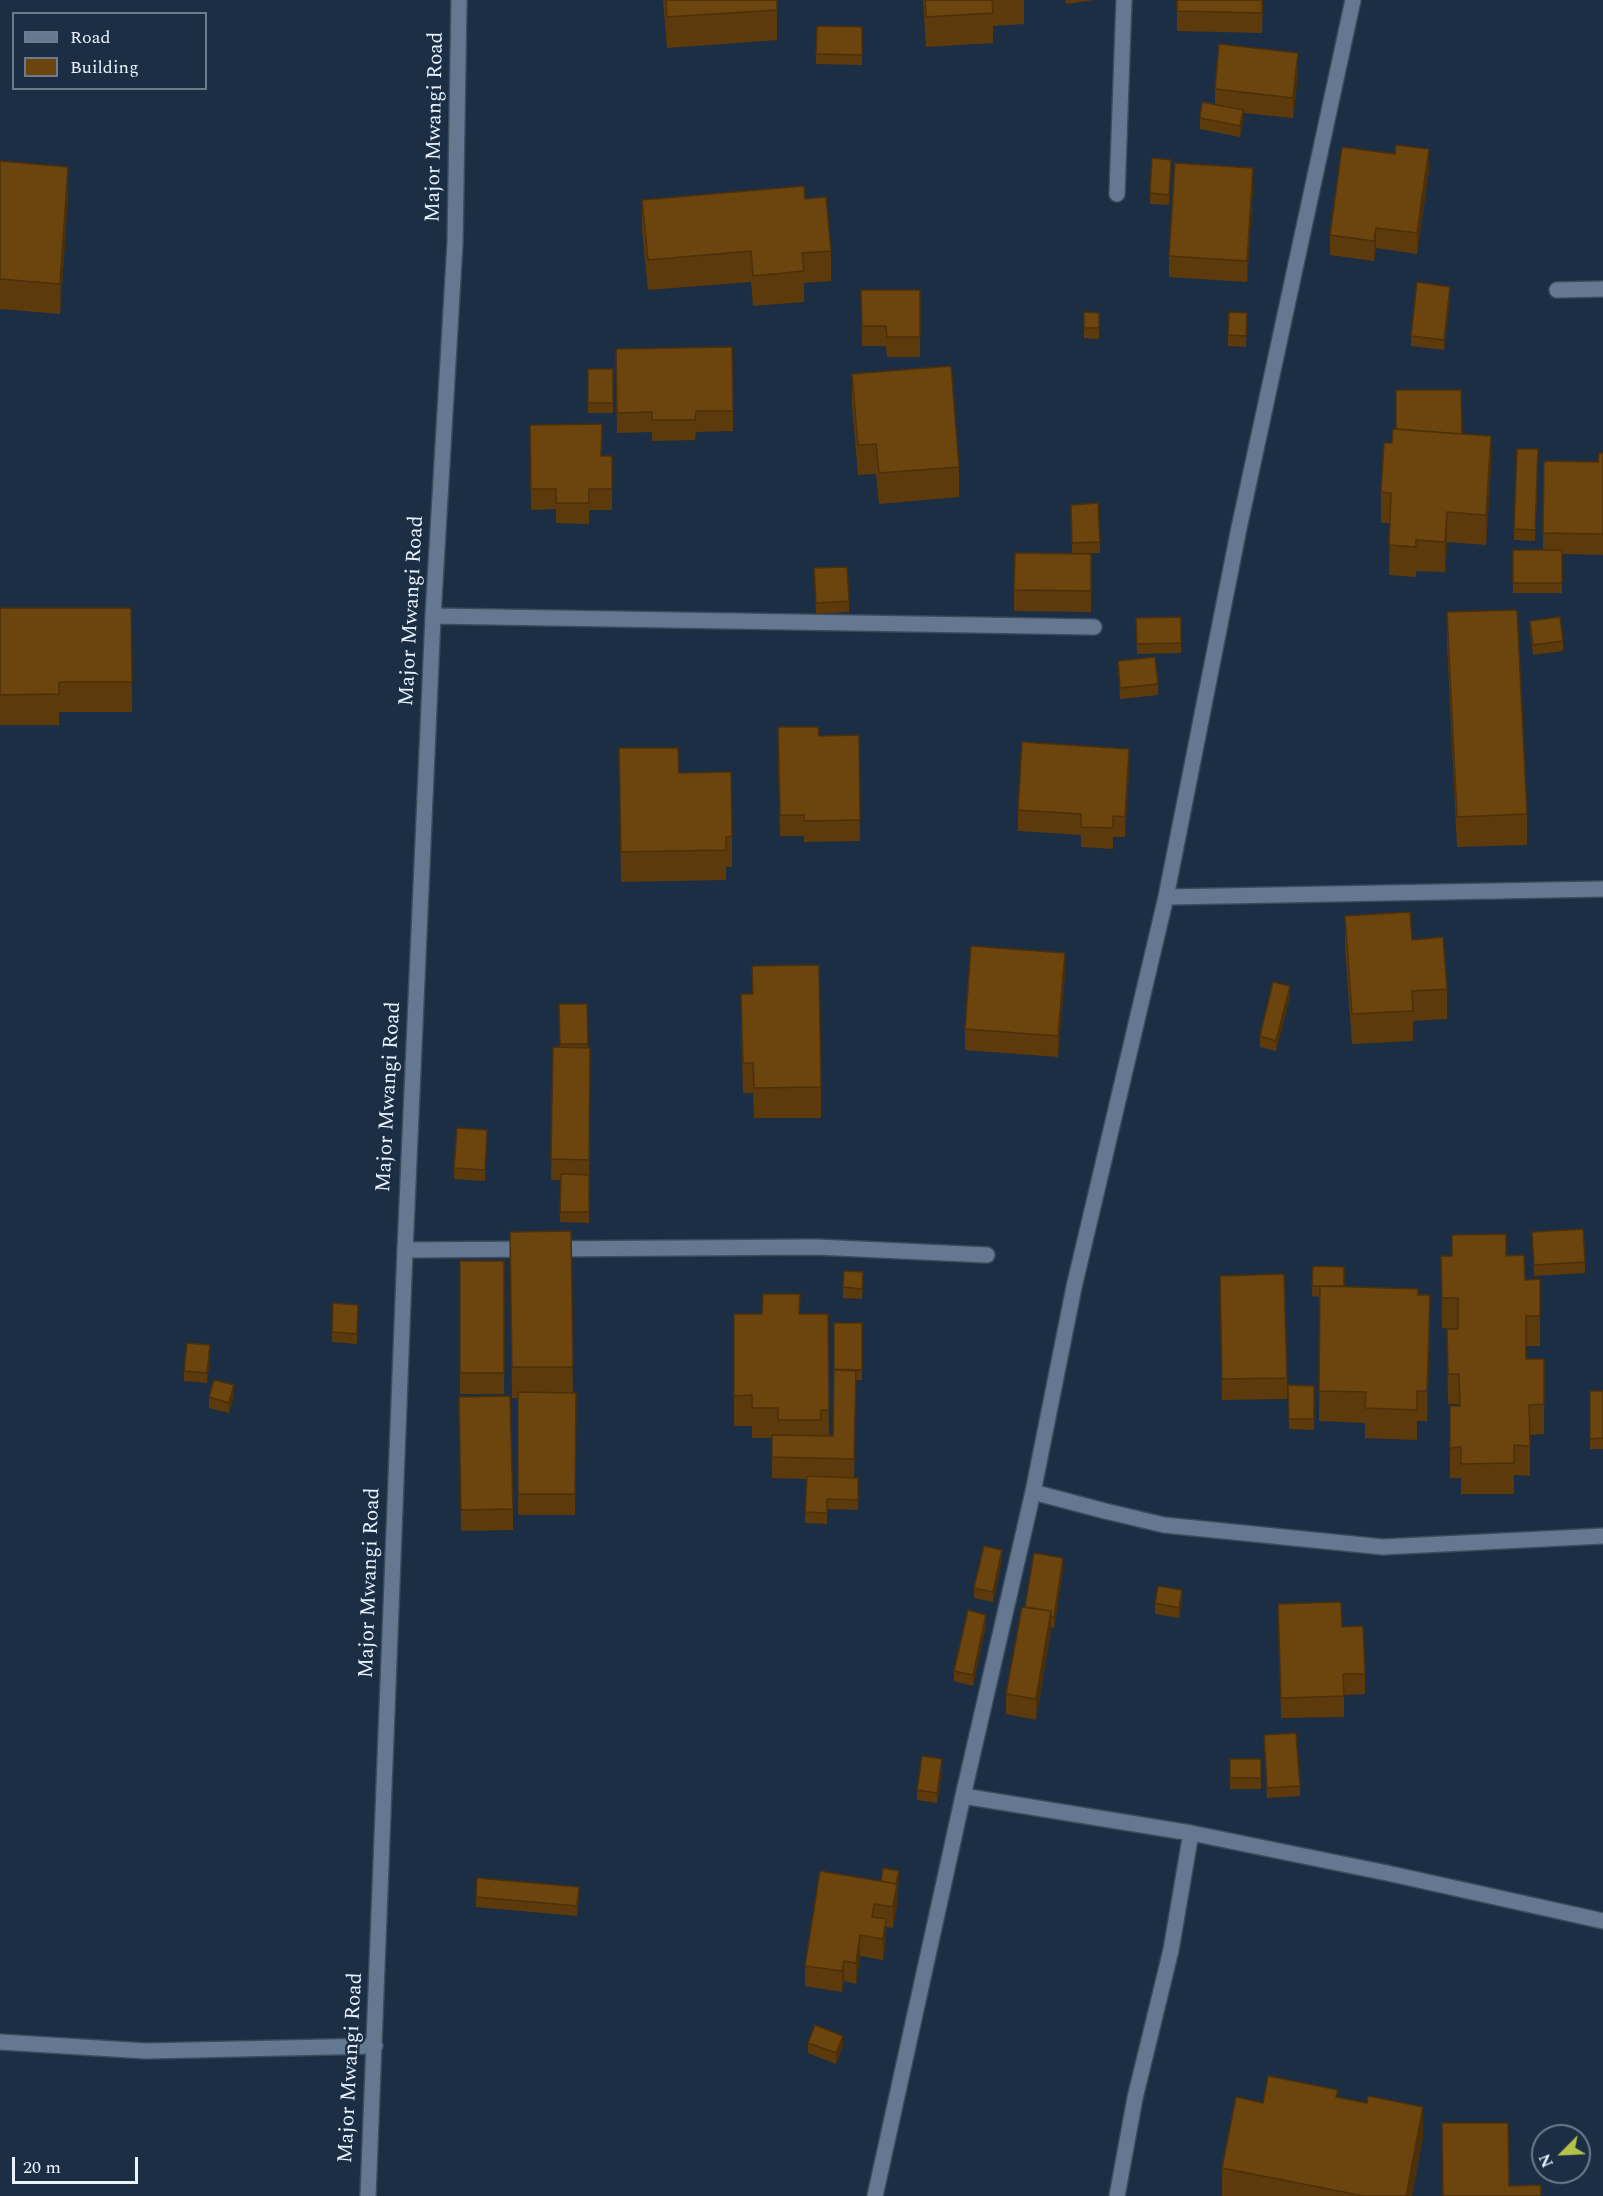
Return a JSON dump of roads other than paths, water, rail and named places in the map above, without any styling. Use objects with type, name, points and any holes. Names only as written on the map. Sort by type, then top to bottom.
[{"type":"street","name":"Major Mwangi Road","points":[[368,2196],[405,1250],[433,616],[455,243],[459,0]]},
{"type":"street","points":[[1117,194],[1124,0]]},
{"type":"street","points":[[875,2196],[963,1796],[1034,1492],[1074,1287],[1166,897],[1239,528],[1353,0]]},
{"type":"street","points":[[1557,290],[1603,289]]},
{"type":"street","points":[[433,616],[1094,627]]},
{"type":"street","points":[[1166,897],[1603,889]]},
{"type":"street","points":[[405,1250],[816,1247],[987,1255]]},
{"type":"street","points":[[1034,1492],[1164,1525],[1383,1548],[1603,1536]]},
{"type":"street","points":[[963,1796],[1191,1833],[1603,1921]]},
{"type":"street","points":[[1117,2196],[1135,2098],[1172,1950],[1191,1833]]},
{"type":"street","points":[[0,2042],[146,2051],[375,2046]]}]
